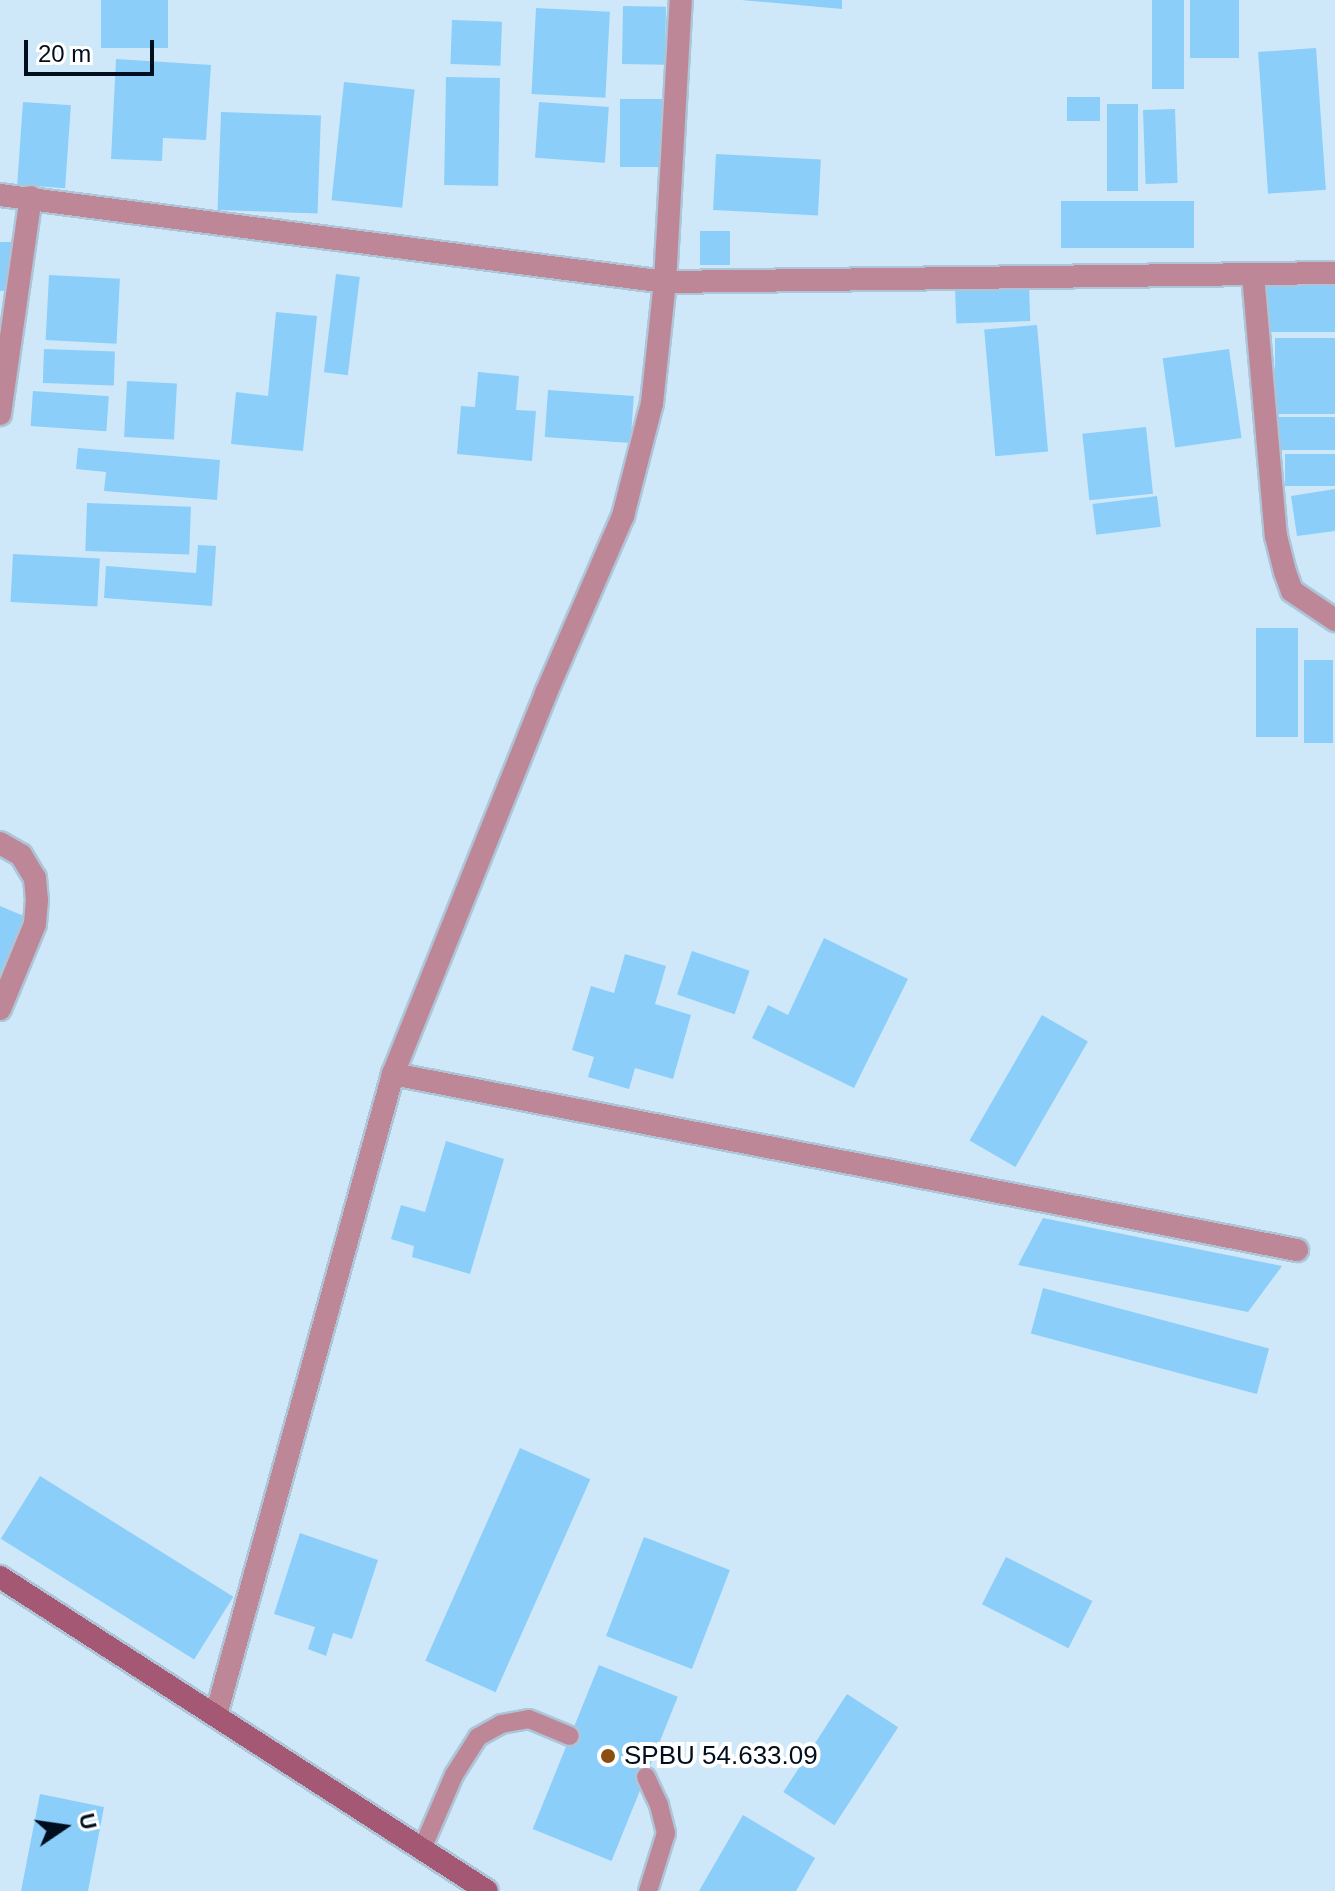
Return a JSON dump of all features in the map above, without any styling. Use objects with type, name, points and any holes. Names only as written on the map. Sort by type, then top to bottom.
[{"type":"main road","points":[[0,1577],[487,1891]]},
{"type":"street","points":[[216,1715],[393,1074],[546,693],[623,516],[652,403],[665,282],[681,0]]},
{"type":"street","points":[[0,195],[665,282],[1335,273]]},
{"type":"street","points":[[0,414],[31,197]]},
{"type":"street","points":[[1253,275],[1276,536],[1292,591],[1335,620]]},
{"type":"street","points":[[0,843],[21,855],[35,878],[37,900],[35,924],[0,1009]]},
{"type":"street","points":[[393,1074],[1297,1250]]},
{"type":"lane","points":[[422,1849],[454,1775],[478,1737],[501,1724],[529,1719],[570,1736]]},
{"type":"lane","points":[[646,1777],[666,1833],[648,1891]]},
{"type":"building","points":[[101,0],[168,0],[168,48],[101,48]]},
{"type":"building","points":[[741,0],[842,0],[842,9]]},
{"type":"building","points":[[1152,0],[1184,0],[1184,89],[1152,89]]},
{"type":"building","points":[[1190,0],[1239,0],[1239,58],[1190,58]]},
{"type":"building","points":[[623,6],[666,7],[665,65],[622,64]]},
{"type":"building","points":[[536,8],[610,12],[605,98],[531,94]]},
{"type":"building","points":[[452,20],[502,22],[500,66],[450,64]]},
{"type":"building","points":[[1316,48],[1326,190],[1268,194],[1258,52]]},
{"type":"building","points":[[116,59],[211,65],[206,140],[163,138],[162,161],[111,159]]},
{"type":"building","points":[[446,77],[500,78],[498,186],[444,185]]},
{"type":"building","points":[[344,82],[415,89],[402,208],[332,200]]},
{"type":"building","points":[[1067,97],[1100,97],[1100,121],[1067,121]]},
{"type":"building","points":[[620,99],[663,99],[663,167],[620,167]]},
{"type":"building","points":[[23,102],[71,105],[65,188],[17,185]]},
{"type":"building","points":[[539,102],[609,107],[605,163],[535,158]]},
{"type":"building","points":[[1107,104],[1138,104],[1138,191],[1107,191]]},
{"type":"building","points":[[1175,109],[1178,183],[1146,184],[1143,110]]},
{"type":"building","points":[[221,112],[321,115],[318,213],[218,210]]},
{"type":"building","points":[[716,154],[821,159],[818,215],[713,210]]},
{"type":"building","points":[[1061,201],[1194,201],[1194,248],[1061,248]]},
{"type":"building","points":[[700,231],[730,231],[730,265],[700,265]]},
{"type":"building","points":[[0,242],[13,242],[15,290],[0,291]]},
{"type":"building","points":[[336,274],[360,277],[348,375],[324,372]]},
{"type":"building","points":[[49,275],[120,279],[117,344],[46,340]]},
{"type":"building","points":[[1029,285],[1030,321],[956,324],[955,288]]},
{"type":"building","points":[[1264,286],[1335,286],[1335,332],[1264,332]]},
{"type":"building","points":[[276,312],[317,316],[303,451],[231,444],[236,392],[268,396]]},
{"type":"building","points":[[1037,325],[1048,452],[995,456],[984,330]]},
{"type":"building","points":[[1275,338],[1335,338],[1335,414],[1275,414]]},
{"type":"building","points":[[44,349],[115,351],[114,385],[43,383]]},
{"type":"building","points":[[1229,349],[1242,438],[1175,447],[1163,358]]},
{"type":"building","points":[[478,372],[519,376],[516,410],[536,411],[532,461],[457,454],[461,406],[475,407]]},
{"type":"building","points":[[127,381],[177,384],[174,440],[124,437]]},
{"type":"building","points":[[548,390],[634,396],[631,443],[545,437]]},
{"type":"building","points":[[33,391],[109,396],[106,431],[31,426]]},
{"type":"building","points":[[1270,417],[1335,417],[1335,450],[1270,450]]},
{"type":"building","points":[[1146,427],[1153,494],[1089,500],[1082,434]]},
{"type":"building","points":[[78,448],[220,460],[217,500],[104,491],[106,472],[76,469]]},
{"type":"building","points":[[1285,454],[1335,454],[1335,486],[1285,486]]},
{"type":"building","points":[[1335,489],[1335,531],[1297,536],[1291,496]]},
{"type":"building","points":[[1157,496],[1161,527],[1096,535],[1092,504]]},
{"type":"building","points":[[87,503],[191,507],[189,555],[85,551]]},
{"type":"building","points":[[198,545],[216,546],[212,606],[104,598],[106,566],[196,573]]},
{"type":"building","points":[[13,554],[100,559],[97,606],[10,602]]},
{"type":"building","points":[[1256,628],[1298,628],[1298,737],[1256,737]]},
{"type":"building","points":[[1304,660],[1333,660],[1333,743],[1304,743]]},
{"type":"building","points":[[0,906],[31,919],[0,992]]},
{"type":"building","points":[[824,938],[908,979],[854,1088],[752,1038],[768,1005],[788,1015]]},
{"type":"building","points":[[692,951],[750,971],[735,1014],[677,994]]},
{"type":"building","points":[[625,954],[666,966],[655,1004],[691,1015],[673,1079],[635,1068],[629,1089],[588,1077],[594,1057],[572,1050],[591,986],[614,993]]},
{"type":"building","points":[[1042,1015],[1088,1042],[1015,1167],[970,1141]]},
{"type":"building","points":[[446,1141],[504,1159],[470,1274],[412,1257],[414,1246],[391,1239],[401,1205],[425,1212]]},
{"type":"building","points":[[1043,1218],[1282,1266],[1248,1312],[1018,1265]]},
{"type":"building","points":[[1043,1288],[1269,1349],[1257,1394],[1031,1333]]},
{"type":"building","points":[[520,1448],[590,1479],[496,1692],[425,1661]]},
{"type":"building","points":[[40,1476],[233,1597],[194,1660],[1,1539]]},
{"type":"building","points":[[300,1533],[378,1560],[352,1639],[333,1633],[326,1656],[308,1649],[315,1627],[274,1614]]},
{"type":"building","points":[[644,1537],[730,1570],[692,1669],[606,1636]]},
{"type":"building","points":[[1006,1557],[1092,1601],[1068,1648],[982,1604]]},
{"type":"building","name":"SPBU 54.633.09","points":[[599,1665],[678,1697],[612,1861],[533,1829]]},
{"type":"building","points":[[847,1694],[898,1727],[834,1825],[783,1792]]},
{"type":"building","points":[[40,1794],[104,1807],[88,1891],[21,1891]]},
{"type":"building","points":[[743,1815],[815,1858],[796,1891],[699,1891]]},
{"type":"place","name":"SPBU 54.633.09","points":[[608,1756]]}]
